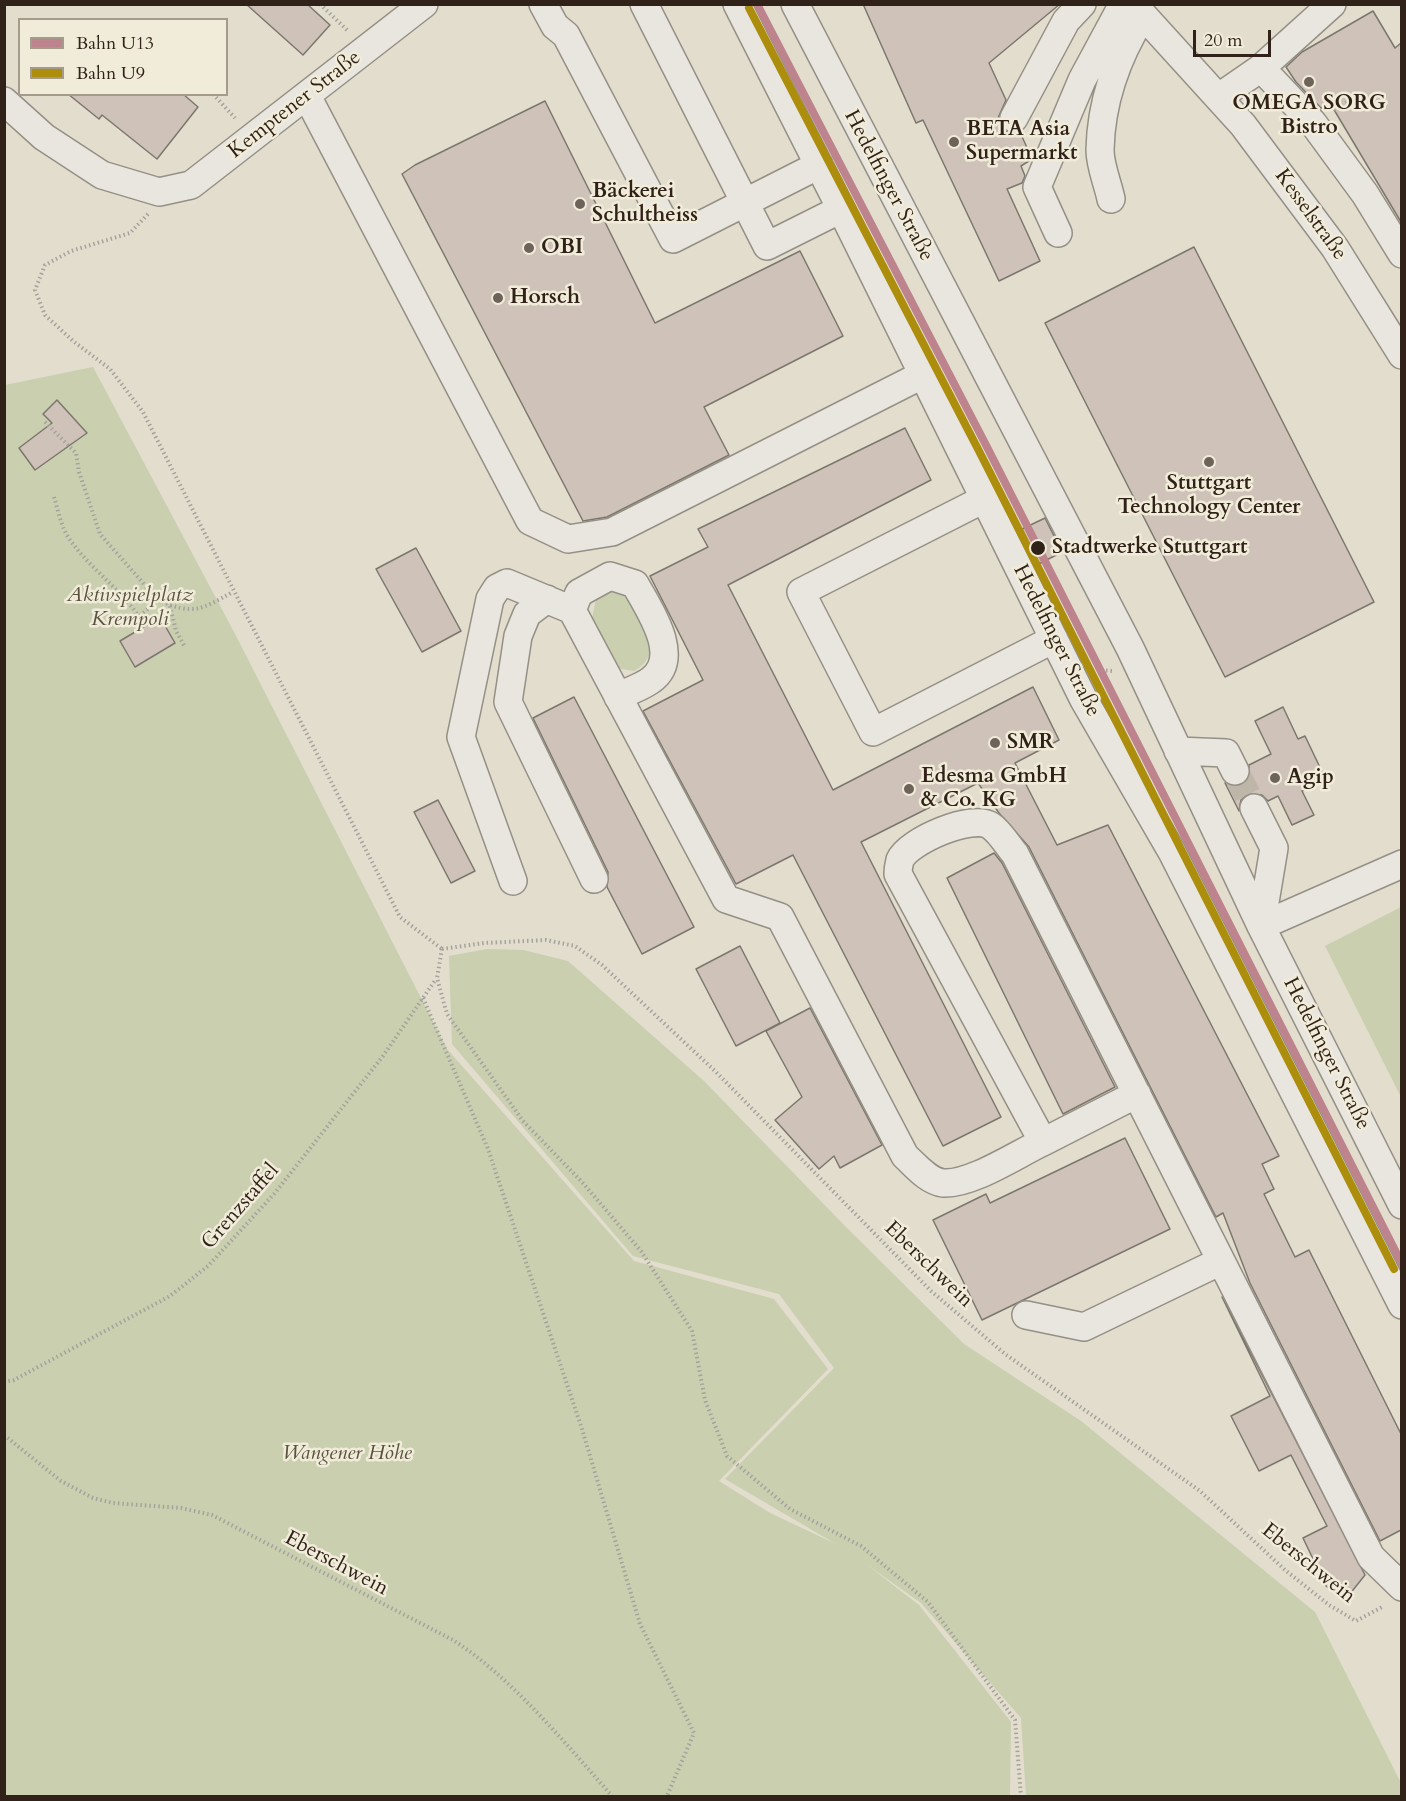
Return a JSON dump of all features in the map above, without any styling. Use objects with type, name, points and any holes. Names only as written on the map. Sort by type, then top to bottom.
[{"type":"street","name":"Kemptener Straße","points":[[159,192],[191,184],[424,4]]},
{"type":"street","points":[[543,4],[555,26],[566,35],[673,239],[819,165]]},
{"type":"street","points":[[565,4],[566,35]]},
{"type":"street","points":[[644,4],[767,246],[842,209]]},
{"type":"street","name":"Hedelfinger Straße","points":[[737,4],[842,209],[1084,700],[1172,852],[1401,1305]]},
{"type":"street","name":"Hedelfinger Straße","points":[[795,4],[1130,648],[1261,926],[1401,1205]]},
{"type":"street","points":[[1014,118],[1066,21],[1082,4]]},
{"type":"street","points":[[1219,97],[1261,68],[1332,4]]},
{"type":"street","points":[[1111,199],[1100,152],[1104,115],[1114,73],[1130,37],[1133,8]]},
{"type":"street","points":[[1058,233],[1037,187],[1082,80],[1133,8]]},
{"type":"street","name":"Kesselstraße","points":[[1133,8],[1243,124],[1335,248],[1401,354]]},
{"type":"street","points":[[1261,68],[1313,123],[1365,194],[1401,254]]},
{"type":"street","points":[[307,96],[530,521],[568,539],[612,532],[922,375]]},
{"type":"street","points":[[4,101],[44,137],[102,176],[159,192]]},
{"type":"street","points":[[984,499],[801,592],[873,732],[1054,639]]},
{"type":"street","points":[[572,610],[579,593],[610,576],[635,584],[663,637],[662,662],[653,679],[618,697]]},
{"type":"street","points":[[513,881],[461,737],[490,599],[497,588],[507,583],[572,610],[726,899],[780,917],[906,1156],[923,1174],[942,1183],[965,1180],[1137,1094]]},
{"type":"street","points":[[547,599],[527,614],[518,636],[508,702],[594,879]]},
{"type":"street","points":[[1178,751],[1226,753],[1235,771]]},
{"type":"street","points":[[1254,808],[1274,848],[1261,926]]},
{"type":"street","points":[[1043,1142],[898,874],[900,859],[911,848],[956,824],[974,822],[991,825],[1016,854],[1371,1557],[1397,1595]]},
{"type":"street","points":[[1261,926],[1401,864]]},
{"type":"street","points":[[1026,1315],[1084,1327],[1221,1261]]},
{"type":"path","points":[[320,4],[367,49]]},
{"type":"path","points":[[216,96],[223,102],[251,138]]},
{"type":"path","points":[[159,192],[146,218],[130,233],[71,251],[45,264],[35,290],[45,315],[73,341],[111,369],[143,412],[400,917],[442,949],[437,978],[447,1014],[523,1121],[582,1182],[641,1251],[692,1331],[705,1400],[727,1456],[790,1509],[861,1546],[928,1602],[1016,1720],[1021,1797]]},
{"type":"path","points":[[45,422],[76,453],[79,472],[100,534],[158,600],[171,606],[198,610],[233,592]]},
{"type":"path","points":[[54,497],[68,536],[140,616],[145,626]]},
{"type":"path","points":[[140,616],[158,600]]},
{"type":"path","points":[[171,606],[176,630],[185,647]]},
{"type":"path","name":"Eberschwein","points":[[442,949],[484,942],[546,940],[575,946],[602,964],[716,1072],[931,1291],[1005,1354],[1200,1491],[1285,1570],[1329,1605],[1356,1621],[1397,1595]]},
{"type":"path","name":"Grenzstaffel","points":[[4,1382],[14,1380],[170,1296],[208,1266],[274,1194],[383,1056],[437,978]]},
{"type":"path","points":[[423,998],[488,1149],[582,1429],[640,1624],[694,1733],[667,1797]]},
{"type":"path","name":"Eberschwein","points":[[4,1435],[61,1481],[93,1498],[113,1503],[181,1508],[212,1515],[453,1640],[474,1654],[565,1742],[612,1797]]},
{"type":"green space","name":"Wangener Höhe","points":[[93,367],[234,632],[447,1049],[634,1261],[774,1299],[828,1369],[719,1481],[770,1513],[836,1544],[725,1479],[834,1368],[779,1294],[633,1256],[452,1044],[449,956],[487,949],[523,950],[568,961],[704,1081],[964,1344],[1081,1421],[1315,1612],[1401,1783],[1401,1796],[1026,1796],[1021,1718],[921,1603],[866,1564],[919,1605],[1011,1722],[1010,1796],[5,1796],[5,385]]},
{"type":"green space","points":[[610,590],[628,595],[649,635],[649,655],[644,664],[634,671],[617,668],[592,618],[596,599]]},
{"type":"green space","points":[[1401,907],[1401,1097],[1325,946]]},
{"type":"building","points":[[246,4],[307,4],[330,25],[303,55]]},
{"type":"building","points":[[863,4],[1060,4],[989,63],[1006,100],[998,118],[1000,126],[1007,132],[1020,132],[1032,159],[1021,166],[1025,176],[1022,183],[1007,189],[1040,261],[999,281],[923,120],[916,123]]},
{"type":"building","points":[[1373,11],[1395,48],[1401,43],[1401,222],[1330,103],[1321,108],[1296,82],[1286,67],[1302,52]]},
{"type":"building","points":[[70,96],[185,96],[198,107],[157,159],[102,115],[99,119]]},
{"type":"building","name":"OBI","points":[[545,101],[655,323],[800,251],[843,336],[704,407],[729,455],[607,517],[583,521],[402,174],[415,165]]},
{"type":"building","name":"Stuttgart Technology Center","points":[[1194,247],[1374,602],[1225,677],[1045,323]]},
{"type":"building","points":[[57,400],[87,433],[35,470],[19,448],[52,423],[43,414]]},
{"type":"building","points":[[905,428],[931,480],[728,585],[833,790],[1033,687],[1059,740],[1015,763],[1057,845],[1108,825],[1279,1156],[1262,1164],[1274,1189],[1264,1194],[1295,1257],[1309,1250],[1401,1434],[1401,1530],[1380,1541],[1250,1283],[1223,1213],[1216,1217],[1029,847],[999,813],[978,783],[861,842],[1001,1117],[943,1146],[793,855],[736,884],[643,711],[703,680],[650,576],[708,547],[698,529]]},
{"type":"building","points":[[1045,518],[1062,552],[1035,566],[1018,531]]},
{"type":"building","points":[[416,548],[461,631],[422,652],[376,569]]},
{"type":"building","points":[[160,617],[175,643],[135,667],[120,641]]},
{"type":"building","points":[[574,697],[694,927],[642,954],[607,887],[608,872],[533,718]]},
{"type":"building","points":[[1283,707],[1298,739],[1305,736],[1326,780],[1302,791],[1314,815],[1292,825],[1278,796],[1268,801],[1262,795],[1248,794],[1241,800],[1239,811],[1225,783],[1233,787],[1243,785],[1248,779],[1249,765],[1271,754],[1255,721]]},
{"type":"building","points":[[438,800],[475,871],[451,883],[414,812]]},
{"type":"building","points":[[994,853],[1002,863],[1115,1087],[1063,1114],[947,878]]},
{"type":"building","points":[[740,946],[780,1023],[736,1046],[696,969]]},
{"type":"building","points":[[810,1008],[882,1145],[840,1168],[834,1156],[819,1169],[775,1120],[802,1097],[766,1031]]},
{"type":"building","points":[[1125,1138],[1170,1229],[982,1320],[933,1220],[986,1194],[990,1203]]},
{"type":"building","points":[[1222,1297],[1365,1575],[1345,1600],[1326,1586],[1303,1538],[1327,1526],[1291,1455],[1259,1471],[1231,1416],[1270,1396]]},
{"type":"tunnel","points":[[1235,771],[1254,808]]},
{"type":"rail line","name":"U13","points":[[757,4],[987,447],[1402,1264]]},
{"type":"rail line","name":"U9","points":[[749,8],[979,451],[1394,1269]]},
{"type":"place","name":"OMEGA SORG Bistro","points":[[1309,82]]},
{"type":"place","name":"BETA Asia Supermarkt","points":[[954,142]]},
{"type":"place","name":"Bäckerei Schultheiss","points":[[580,204]]},
{"type":"place","name":"OBI","points":[[529,248]]},
{"type":"place","name":"Horsch","points":[[498,298]]},
{"type":"place","name":"Stuttgart Technology Center","points":[[1209,462]]},
{"type":"place","name":"Stadtwerke Stuttgart","points":[[1038,548]]},
{"type":"place","name":"SMR","points":[[995,743]]},
{"type":"place","name":"Agip","points":[[1275,778]]},
{"type":"place","name":"Edesma GmbH & Co. KG","points":[[909,789]]},
{"type":"park label","name":"Aktivspielplatz Krempoli","points":[[130,608]]}]
